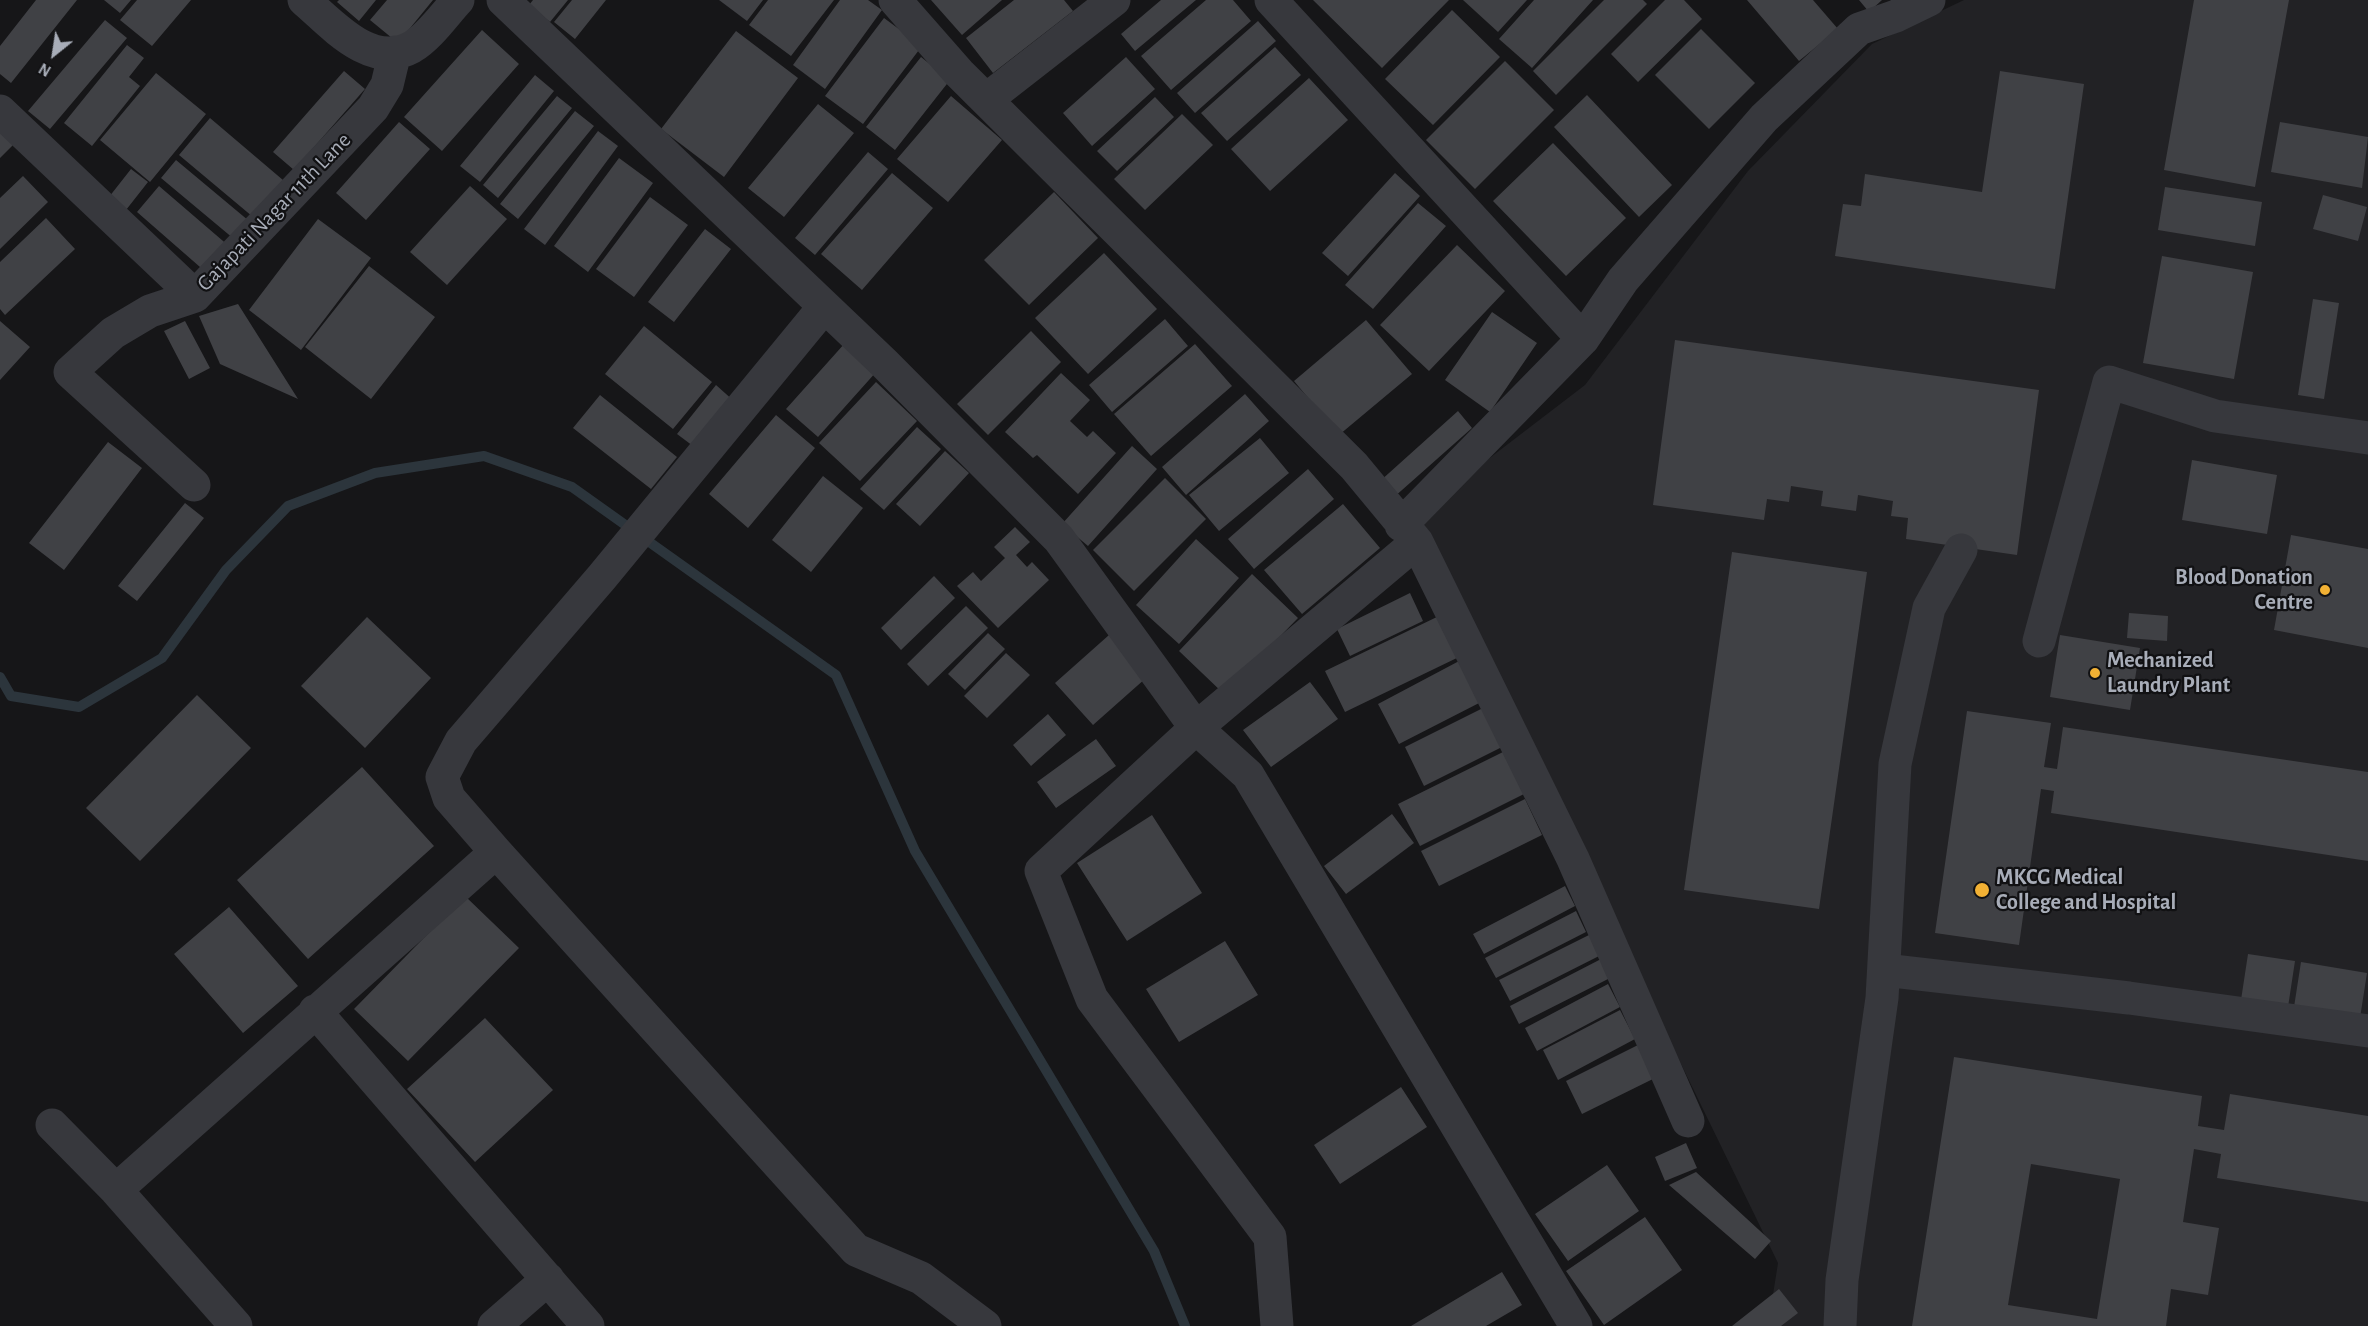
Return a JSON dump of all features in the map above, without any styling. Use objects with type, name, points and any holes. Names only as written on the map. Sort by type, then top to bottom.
[{"type":"street","points":[[304,0],[362,47],[398,52],[424,37],[458,0]]},
{"type":"street","points":[[503,0],[824,307],[1059,539],[1196,728],[1248,775],[1576,1326]]},
{"type":"street","points":[[895,0],[927,38],[987,99],[1354,466],[1409,534],[1573,860],[1688,1121]]},
{"type":"street","points":[[987,99],[1114,0]]},
{"type":"street","points":[[1271,0],[1583,339]]},
{"type":"street","points":[[1277,1326],[1270,1238],[1092,999],[1041,871],[1409,534],[1583,339],[1623,280],[1764,118],[1858,29],[1896,16],[1929,0]]},
{"type":"street","name":"Gajapati Nagar 11th Lane","points":[[0,111],[195,296],[373,108],[387,85],[398,52]]},
{"type":"street","points":[[194,485],[70,372],[122,328],[150,311],[195,296]]},
{"type":"street","points":[[824,307],[602,577],[461,741],[442,777],[449,798],[496,852],[856,1250],[921,1278],[985,1326]]},
{"type":"street","points":[[2039,641],[2109,382],[2215,416],[2368,438]]},
{"type":"street","points":[[1840,1326],[1842,1280],[1882,998],[1895,764],[1929,608],[1961,550]]},
{"type":"street","points":[[116,1190],[496,852]]},
{"type":"street","points":[[1884,970],[2129,998],[2368,1031]]},
{"type":"street","points":[[315,1011],[588,1326]]},
{"type":"street","points":[[52,1125],[116,1190],[236,1326]]},
{"type":"street","points":[[494,1326],[548,1280]]},
{"type":"shaded area","name":"MKCG Medical College and Hospital","points":[[1964,0],[2368,0],[2368,1326],[1768,1326],[1778,1263],[1414,516],[1585,385],[1748,171],[1872,44]]},
{"type":"building","points":[[36,0],[77,0],[11,83],[0,74],[0,46]]},
{"type":"building","points":[[104,0],[131,0],[120,13]]},
{"type":"building","points":[[137,0],[191,0],[152,46],[120,20]]},
{"type":"building","points":[[339,0],[376,0],[359,21],[337,2]]},
{"type":"building","points":[[387,0],[433,0],[398,43],[370,20]]},
{"type":"building","points":[[533,0],[568,0],[550,22],[529,5]]},
{"type":"building","points":[[572,0],[606,0],[575,39],[554,22]]},
{"type":"building","points":[[719,0],[763,0],[747,21]]},
{"type":"building","points":[[768,0],[834,0],[791,56],[749,25]]},
{"type":"building","points":[[840,0],[868,0],[882,10],[825,89],[793,65]]},
{"type":"building","points":[[931,0],[1002,0],[962,35]]},
{"type":"building","points":[[1014,0],[1064,0],[1073,11],[993,73],[966,38]]},
{"type":"building","points":[[1161,0],[1196,0],[1135,51],[1121,34]]},
{"type":"building","points":[[1206,0],[1233,0],[1251,21],[1171,90],[1141,56]]},
{"type":"building","points":[[1313,0],[1449,0],[1382,68]]},
{"type":"building","points":[[1463,0],[1527,0],[1498,32]]},
{"type":"building","points":[[1534,0],[1593,0],[1532,68],[1499,39]]},
{"type":"building","points":[[1604,0],[1643,0],[1647,4],[1556,95],[1533,71]]},
{"type":"building","points":[[1665,0],[1684,0],[1702,19],[1638,82],[1611,54]]},
{"type":"building","points":[[1747,0],[1813,0],[1838,29],[1799,61]]},
{"type":"building","points":[[1859,0],[1882,0],[1869,12]]},
{"type":"building","points":[[2194,0],[2289,0],[2255,187],[2164,170]]},
{"type":"building","points":[[1452,10],[1500,57],[1433,125],[1385,79]]},
{"type":"building","points":[[884,18],[922,46],[863,124],[825,96]]},
{"type":"building","points":[[105,20],[127,38],[50,129],[28,111]]},
{"type":"building","points":[[1258,21],[1276,41],[1195,113],[1177,93]]},
{"type":"building","points":[[1701,29],[1755,83],[1709,129],[1655,75]]},
{"type":"building","points":[[482,30],[519,64],[442,151],[404,117]]},
{"type":"building","points":[[736,31],[798,78],[724,177],[661,129]]},
{"type":"building","points":[[127,45],[144,58],[129,77],[140,86],[92,146],[64,123]]},
{"type":"building","points":[[1275,47],[1301,75],[1227,141],[1201,113]]},
{"type":"building","points":[[921,57],[950,80],[895,150],[866,127]]},
{"type":"building","points":[[1126,57],[1155,89],[1092,146],[1063,113]]},
{"type":"building","points":[[1505,61],[1554,110],[1475,189],[1426,140]]},
{"type":"building","points":[[344,71],[365,89],[294,170],[273,152]]},
{"type":"building","points":[[2000,71],[2084,84],[2055,289],[1835,256],[1843,204],[1861,206],[1865,174],[1982,192]]},
{"type":"building","points":[[156,73],[206,114],[150,182],[100,140]]},
{"type":"building","points":[[535,75],[554,91],[480,182],[460,166]]},
{"type":"building","points":[[1309,78],[1348,120],[1270,191],[1231,149]]},
{"type":"building","points":[[1587,95],[1672,185],[1639,217],[1554,127]]},
{"type":"building","points":[[557,96],[572,108],[498,198],[483,185]]},
{"type":"building","points":[[951,96],[1002,140],[948,202],[897,159]]},
{"type":"building","points":[[1155,97],[1174,117],[1117,171],[1097,151]]},
{"type":"building","points":[[818,104],[854,133],[784,217],[748,188]]},
{"type":"building","points":[[575,111],[594,126],[518,219],[500,204]]},
{"type":"building","points":[[1182,114],[1213,145],[1145,210],[1114,179]]},
{"type":"building","points":[[210,118],[290,186],[259,222],[179,155]]},
{"type":"building","points":[[399,122],[430,149],[366,220],[336,193]]},
{"type":"building","points":[[2280,122],[2368,137],[2362,188],[2271,172]]},
{"type":"building","points":[[0,131],[13,145],[0,158]]},
{"type":"building","points":[[598,131],[618,146],[545,245],[524,229]]},
{"type":"building","points":[[1553,143],[1626,218],[1566,276],[1493,201]]},
{"type":"building","points":[[868,152],[888,169],[815,255],[795,238]]},
{"type":"building","points":[[619,158],[653,183],[588,272],[554,246]]},
{"type":"building","points":[[176,160],[255,226],[240,244],[161,178]]},
{"type":"building","points":[[131,169],[148,182],[126,210],[109,197]]},
{"type":"building","points":[[892,173],[933,208],[862,290],[821,254]]},
{"type":"building","points":[[1395,173],[1420,196],[1348,276],[1322,253]]},
{"type":"building","points":[[23,176],[48,202],[0,249],[0,198]]},
{"type":"building","points":[[159,186],[230,247],[208,274],[137,212]]},
{"type":"building","points":[[470,186],[507,219],[447,285],[410,252]]},
{"type":"building","points":[[2165,187],[2262,202],[2255,246],[2158,230]]},
{"type":"building","points":[[1054,192],[1098,238],[1029,305],[984,260]]},
{"type":"building","points":[[2323,195],[2367,207],[2358,241],[2313,229]]},
{"type":"building","points":[[650,197],[688,225],[634,297],[596,269]]},
{"type":"building","points":[[1418,203],[1446,226],[1373,309],[1345,285]]},
{"type":"building","points":[[46,218],[75,249],[5,315],[0,309],[0,262]]},
{"type":"building","points":[[318,219],[371,258],[301,350],[249,310]]},
{"type":"building","points":[[705,229],[731,249],[674,322],[648,302]]},
{"type":"building","points":[[1457,245],[1505,291],[1429,371],[1380,325]]},
{"type":"building","points":[[1104,253],[1157,309],[1088,374],[1035,318]]},
{"type":"building","points":[[2162,256],[2253,272],[2234,379],[2143,363]]},
{"type":"building","points":[[369,266],[435,317],[371,399],[305,347]]},
{"type":"building","points":[[2313,299],[2339,303],[2324,399],[2298,395]]},
{"type":"building","points":[[238,304],[298,399],[220,364],[199,316]]},
{"type":"building","points":[[1492,312],[1537,343],[1490,412],[1445,380]]},
{"type":"building","points":[[1165,319],[1188,346],[1112,412],[1089,385]]},
{"type":"building","points":[[1366,320],[1412,374],[1339,435],[1294,381]]},
{"type":"building","points":[[0,321],[30,347],[0,380]]},
{"type":"building","points":[[185,321],[210,368],[189,379],[164,331]]},
{"type":"building","points":[[644,326],[712,382],[673,429],[605,374]]},
{"type":"building","points":[[1031,331],[1061,362],[988,435],[957,404]]},
{"type":"building","points":[[1675,340],[2039,390],[2017,555],[1906,539],[1908,518],[1891,516],[1893,501],[1858,495],[1856,511],[1821,506],[1823,491],[1791,486],[1789,502],[1767,499],[1764,520],[1653,505]]},
{"type":"building","points":[[845,343],[877,371],[818,437],[786,409]]},
{"type":"building","points":[[1195,344],[1232,386],[1151,456],[1114,414]]},
{"type":"building","points":[[1061,373],[1090,400],[1070,421],[1087,437],[1093,431],[1116,453],[1078,494],[1037,455],[1033,458],[1005,432]]},
{"type":"building","points":[[876,382],[917,421],[860,481],[819,443]]},
{"type":"building","points":[[716,385],[735,402],[697,449],[677,434]]},
{"type":"building","points":[[1245,394],[1269,421],[1186,495],[1162,467]]},
{"type":"building","points":[[600,395],[677,457],[651,489],[573,428]]},
{"type":"building","points":[[1458,411],[1472,428],[1393,498],[1379,482]]},
{"type":"building","points":[[776,415],[815,448],[748,528],[709,494]]},
{"type":"building","points":[[917,427],[941,449],[884,510],[860,489]]},
{"type":"building","points":[[1260,438],[1289,473],[1219,531],[1189,495]]},
{"type":"building","points":[[108,442],[142,468],[64,570],[29,543]]},
{"type":"building","points":[[1132,446],[1157,469],[1088,546],[1062,524]]},
{"type":"building","points":[[945,451],[969,473],[920,526],[896,504]]},
{"type":"building","points":[[2192,460],[2277,475],[2267,534],[2182,520]]},
{"type":"building","points":[[1308,469],[1334,499],[1254,569],[1228,539]]},
{"type":"building","points":[[823,476],[863,508],[811,572],[772,540]]},
{"type":"building","points":[[1165,478],[1206,519],[1134,591],[1093,550]]},
{"type":"building","points":[[185,503],[204,518],[137,601],[118,586]]},
{"type":"building","points":[[1343,504],[1380,548],[1302,614],[1264,570]]},
{"type":"building","points":[[1015,527],[1030,542],[1016,555],[1027,567],[1032,562],[1049,580],[998,628],[957,586],[973,572],[981,581],[1005,558],[994,547]]},
{"type":"building","name":"Blood Donation Centre","points":[[2291,535],[2368,549],[2368,648],[2274,630]]},
{"type":"building","points":[[1196,539],[1239,578],[1179,644],[1136,605]]},
{"type":"building","points":[[1732,552],[1867,572],[1819,909],[1684,890]]},
{"type":"building","points":[[1252,574],[1298,618],[1224,694],[1179,651]]},
{"type":"building","points":[[934,576],[955,598],[901,650],[881,628]]},
{"type":"building","points":[[1410,593],[1423,621],[1350,656],[1337,629]]},
{"type":"building","points":[[966,606],[988,628],[928,686],[907,664]]},
{"type":"building","points":[[2129,613],[2168,616],[2167,641],[2127,638]]},
{"type":"building","points":[[1441,615],[1461,656],[1345,712],[1325,671]]},
{"type":"building","points":[[367,617],[431,678],[365,748],[301,686]]},
{"type":"building","points":[[988,633],[1005,649],[965,690],[948,674]]},
{"type":"building","points":[[1109,635],[1146,678],[1093,725],[1055,683]]},
{"type":"building","name":"Mechanized Laundry Plant","points":[[2060,635],[2140,648],[2130,710],[2050,697]]},
{"type":"building","points":[[1006,653],[1030,675],[987,718],[964,696]]},
{"type":"building","points":[[1461,660],[1483,701],[1399,744],[1378,704]]},
{"type":"building","points":[[1310,682],[1338,719],[1271,767],[1243,730]]},
{"type":"building","points":[[197,695],[251,748],[140,861],[86,808]]},
{"type":"building","points":[[1489,705],[1508,744],[1424,786],[1405,747]]},
{"type":"building","points":[[1967,711],[2051,723],[2044,767],[2057,769],[2063,727],[2368,772],[2368,861],[2051,813],[2054,791],[2041,789],[2019,945],[1935,933]]},
{"type":"building","points":[[1048,714],[1066,735],[1031,766],[1013,745]]},
{"type":"building","points":[[1096,739],[1116,766],[1056,808],[1037,782]]},
{"type":"building","points":[[1503,752],[1524,794],[1420,846],[1398,804]]},
{"type":"building","points":[[362,767],[434,846],[308,959],[237,880]]},
{"type":"building","points":[[1525,799],[1542,835],[1439,886],[1421,851]]},
{"type":"building","points":[[1392,814],[1414,843],[1346,894],[1324,866]]},
{"type":"building","points":[[1152,815],[1202,893],[1127,941],[1077,863]]},
{"type":"building","points":[[1565,886],[1575,906],[1484,954],[1473,934]]},
{"type":"building","points":[[465,896],[519,948],[408,1061],[354,1009]]},
{"type":"building","points":[[229,907],[298,986],[243,1033],[174,954]]},
{"type":"building","points":[[1576,911],[1586,932],[1496,978],[1485,958]]},
{"type":"building","points":[[1593,933],[1603,954],[1510,1001],[1499,980]]},
{"type":"building","points":[[1225,941],[1258,995],[1179,1042],[1146,989]]},
{"type":"building","points":[[2248,954],[2295,961],[2288,1007],[2241,1000]]},
{"type":"building","points":[[1603,958],[1612,977],[1519,1024],[1510,1006]]},
{"type":"building","points":[[2301,962],[2367,973],[2360,1018],[2294,1007]]},
{"type":"building","points":[[1608,984],[1620,1007],[1537,1051],[1525,1028]]},
{"type":"building","points":[[1620,1010],[1635,1039],[1558,1080],[1543,1050]]},
{"type":"building","points":[[485,1018],[553,1090],[475,1162],[407,1089]]},
{"type":"building","points":[[1642,1043],[1659,1076],[1582,1114],[1566,1081]]},
{"type":"building","points":[[1954,1057],[2202,1096],[2198,1126],[2224,1130],[2230,1094],[2368,1116],[2368,1202],[2217,1178],[2221,1154],[2194,1149],[2183,1222],[2219,1228],[2208,1295],[2171,1289],[2166,1326],[1912,1326]],"holes":[[[2031,1164],[2120,1179],[2097,1319],[2008,1305]]]},
{"type":"building","points":[[1401,1087],[1427,1127],[1340,1184],[1314,1145]]},
{"type":"building","points":[[1686,1143],[1697,1168],[1665,1181],[1655,1157]]},
{"type":"building","points":[[1607,1165],[1639,1211],[1568,1261],[1535,1214]]},
{"type":"building","points":[[1696,1172],[1771,1241],[1755,1259],[1669,1185]]},
{"type":"building","points":[[1645,1217],[1682,1270],[1604,1325],[1566,1271]]},
{"type":"building","points":[[1502,1272],[1522,1305],[1486,1326],[1411,1326]]},
{"type":"building","points":[[1779,1289],[1798,1313],[1781,1326],[1732,1326]]},
{"type":"waterway","points":[[0,677],[11,696],[79,707],[162,658],[226,570],[288,506],[375,473],[484,456],[572,487],[836,675],[915,851],[1154,1251],[1185,1326]]},
{"type":"place","name":"Blood Donation Centre","points":[[2325,590]]},
{"type":"place","name":"Mechanized Laundry Plant","points":[[2095,673]]},
{"type":"place","name":"MKCG Medical College and Hospital","points":[[1982,890]]}]
